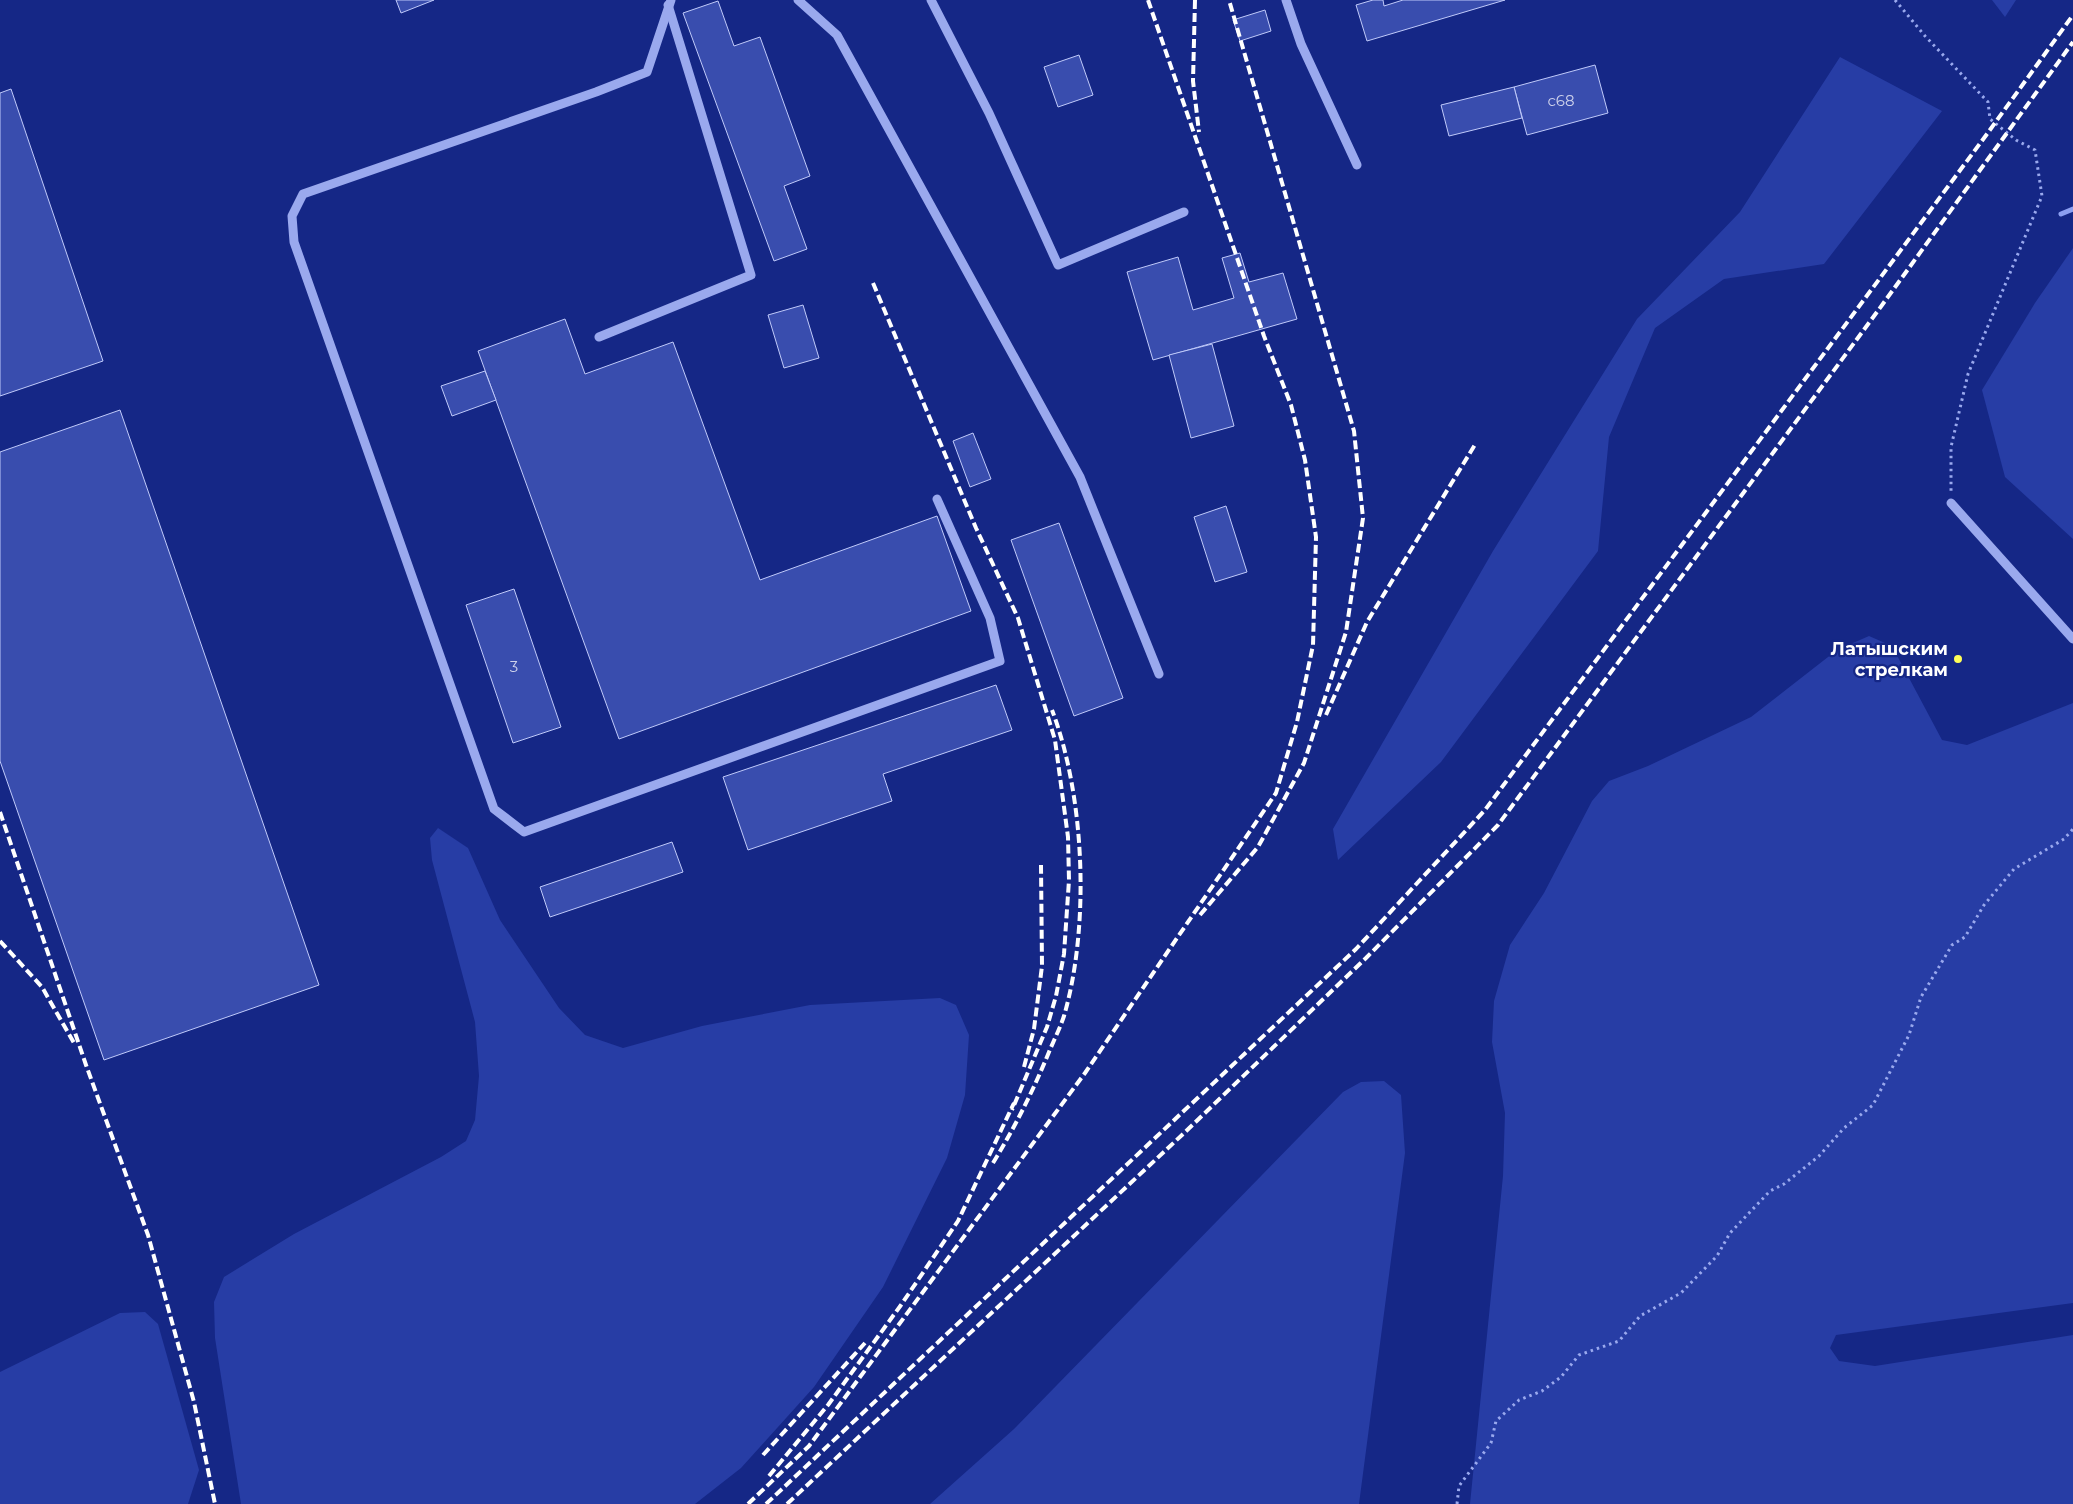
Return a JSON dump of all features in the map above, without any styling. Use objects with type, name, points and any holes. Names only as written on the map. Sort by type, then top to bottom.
[{"type":"lane","points":[[798,0],[837,35],[1080,477],[1159,674]]},
{"type":"lane","points":[[931,0],[989,113],[1058,265],[1184,212]]},
{"type":"lane","points":[[1286,0],[1301,44],[1357,165]]},
{"type":"lane","points":[[599,337],[751,275],[670,2]]},
{"type":"lane","points":[[670,2],[647,72],[596,92],[303,194],[292,216],[294,242],[494,808],[524,832],[1000,661],[990,618],[937,499]]},
{"type":"lane","points":[[1951,503],[2073,639]]},
{"type":"path","points":[[1895,0],[1925,36],[1988,102],[1990,119],[2016,140],[2035,150],[2042,196],[1968,374],[1951,447],[1951,503]]},
{"type":"path","points":[[1457,1504],[1459,1486],[1491,1442],[1496,1421],[1519,1400],[1542,1391],[1561,1377],[1579,1355],[1619,1341],[1640,1316],[1681,1293],[1717,1256],[1730,1233],[1770,1191],[1784,1184],[1819,1156],[1844,1128],[1873,1105],[1909,1035],[1921,997],[1952,945],[1965,936],[1984,905],[2014,869],[2064,839],[2073,829]]},
{"type":"shaded area","points":[[1992,0],[2016,0],[2005,17]]},
{"type":"shaded area","points":[[1840,57],[1942,111],[1824,264],[1724,279],[1655,328],[1609,437],[1598,551],[1441,762],[1338,860],[1333,829],[1493,551],[1637,319],[1740,212]]},
{"type":"shaded area","points":[[2073,248],[2073,539],[2005,477],[1982,390],[2035,303]]},
{"type":"shaded area","points":[[1869,636],[1892,646],[1942,740],[1967,745],[2073,703],[2073,1303],[1836,1335],[1830,1348],[1839,1361],[1875,1366],[2073,1335],[2073,1504],[1470,1504],[1503,1176],[1505,1113],[1492,1042],[1494,1001],[1510,945],[1544,893],[1592,801],[1609,781],[1648,766],[1751,717],[1837,650]]},
{"type":"shaded area","points":[[438,828],[468,848],[500,920],[559,1008],[585,1035],[623,1048],[702,1026],[810,1005],[940,998],[956,1005],[969,1035],[965,1095],[947,1158],[883,1287],[814,1387],[741,1468],[695,1504],[241,1504],[215,1338],[214,1302],[224,1277],[294,1234],[441,1157],[466,1141],[475,1120],[479,1076],[475,1022],[432,860],[430,838]]},
{"type":"shaded area","points":[[1384,1081],[1401,1095],[1405,1153],[1359,1504],[930,1504],[1014,1429],[1343,1092],[1361,1082]]},
{"type":"shaded area","points":[[145,1312],[158,1324],[199,1470],[188,1504],[0,1504],[0,1372],[120,1313]]},
{"type":"building","points":[[396,0],[434,0],[401,13]]},
{"type":"building","points":[[1373,0],[1383,0],[1384,6],[1403,0],[1505,0],[1367,41],[1356,5]]},
{"type":"building","points":[[718,1],[734,46],[760,37],[810,176],[784,186],[807,249],[774,261],[683,13]]},
{"type":"building","points":[[1265,10],[1271,31],[1240,41],[1233,20]]},
{"type":"building","points":[[1079,55],[1093,95],[1058,107],[1044,67]]},
{"type":"building","points":[[1595,65],[1608,113],[1527,135],[1514,87]]},
{"type":"building","points":[[1514,87],[1522,118],[1449,136],[1441,105]]},
{"type":"building","points":[[11,89],[103,361],[0,396],[0,93]]},
{"type":"building","points":[[1240,253],[1249,282],[1283,273],[1297,319],[1153,360],[1127,272],[1178,257],[1193,310],[1234,298],[1222,258]]},
{"type":"building","points":[[803,305],[819,358],[784,368],[768,315]]},
{"type":"building","points":[[565,319],[585,374],[673,342],[760,580],[937,516],[971,611],[619,739],[478,351]]},
{"type":"building","points":[[1212,344],[1234,426],[1191,438],[1169,355]]},
{"type":"building","points":[[485,371],[496,400],[452,416],[441,386]]},
{"type":"building","points":[[120,410],[319,985],[104,1060],[0,761],[0,452]]},
{"type":"building","points":[[973,433],[991,479],[970,487],[953,441]]},
{"type":"building","points":[[1226,506],[1247,572],[1215,582],[1194,517]]},
{"type":"building","points":[[1059,523],[1123,698],[1074,716],[1011,540]]},
{"type":"building","points":[[514,589],[561,727],[513,743],[466,605]]},
{"type":"building","points":[[996,685],[1012,730],[883,774],[892,801],[748,850],[723,777]]},
{"type":"building","points":[[672,842],[683,872],[550,917],[540,887]]},
{"type":"waterway","points":[[2061,214],[2073,209]]},
{"type":"railway","points":[[748,1504],[809,1446],[1085,1073],[1276,793],[1297,722],[1313,645],[1316,537],[1305,460],[1291,405],[1264,336],[1148,0]]},
{"type":"railway","points":[[1195,0],[1193,81],[1199,132]]},
{"type":"railway","points":[[1200,915],[1258,847],[1304,763],[1346,632],[1363,518],[1354,431],[1229,0]]},
{"type":"railway","points":[[766,1504],[1356,949],[1485,810],[1987,134],[2073,15]]},
{"type":"railway","points":[[787,1504],[1182,1135],[1366,958],[1498,825],[1877,312],[2073,42]]},
{"type":"railway","points":[[873,283],[976,528],[1018,618],[1055,740],[1068,837],[1069,880],[1064,954],[1056,996],[1047,1027],[1012,1110]]},
{"type":"railway","points":[[1326,715],[1367,622],[1476,443]]},
{"type":"railway","points":[[993,1163],[1030,1095],[1064,1016],[1078,942],[1080,862],[1077,821],[1063,744],[1052,710]]},
{"type":"railway","points":[[0,812],[86,1065],[148,1235],[194,1402],[215,1504]]},
{"type":"railway","points":[[1024,1067],[1034,1029],[1042,966],[1041,865]]},
{"type":"railway","points":[[0,941],[42,987],[74,1043]]},
{"type":"railway","points":[[769,1476],[828,1405],[901,1305],[958,1221],[1014,1103]]},
{"type":"railway","points":[[763,1455],[865,1343]]},
{"type":"place","name":"Латышским стрелкам","points":[[1958,659]]}]
